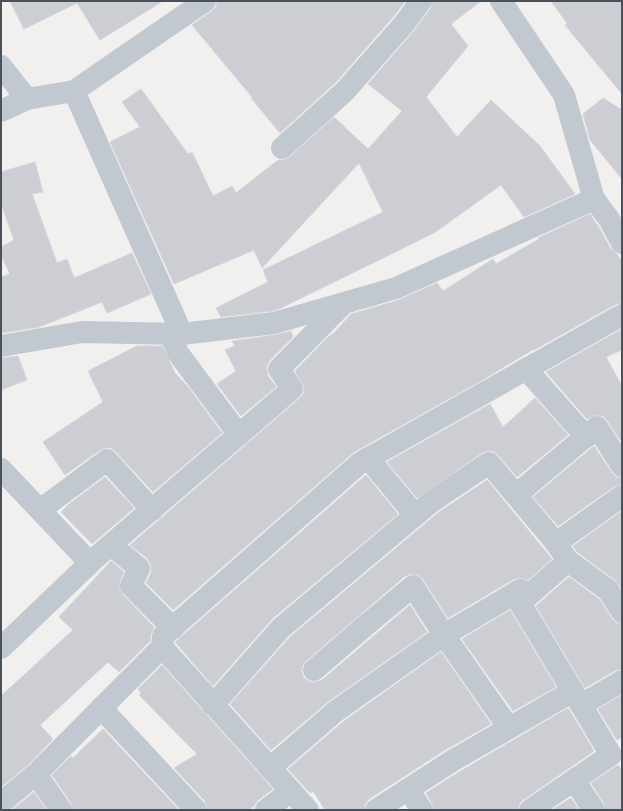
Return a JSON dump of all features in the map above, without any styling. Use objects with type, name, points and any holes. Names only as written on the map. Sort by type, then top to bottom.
[{"type":"street","points":[[1,111],[27,99],[74,91],[205,1]]},
{"type":"street","points":[[282,148],[345,91],[404,24],[422,1]]},
{"type":"street","points":[[501,1],[564,95],[594,199],[609,219],[622,243]]},
{"type":"street","points":[[1,66],[27,99]]},
{"type":"street","points":[[74,91],[176,334],[178,353],[239,435]]},
{"type":"street","points":[[1,346],[82,332],[176,334],[274,323],[396,288],[594,199]]},
{"type":"street","points":[[1,648],[86,566],[292,389],[278,369],[344,303]]},
{"type":"street","points":[[1,803],[36,774],[162,647],[163,636],[360,463],[622,315]]},
{"type":"street","points":[[526,369],[586,437]]},
{"type":"street","points":[[516,496],[597,427],[622,466]]},
{"type":"street","points":[[368,458],[415,516]]},
{"type":"street","points":[[40,510],[107,460],[152,510]]},
{"type":"street","points":[[213,705],[281,628],[431,502],[489,463],[556,543],[568,561],[608,590],[622,612]]},
{"type":"street","points":[[1,469],[90,563],[86,566]]},
{"type":"street","points":[[556,543],[622,496]]},
{"type":"street","points":[[111,545],[139,568],[131,586],[173,628]]},
{"type":"street","points":[[530,810],[611,755],[617,747],[577,698],[520,603],[568,561]]},
{"type":"street","points":[[314,670],[364,626],[413,586],[444,635],[509,728]]},
{"type":"street","points":[[270,768],[336,711],[444,635],[520,590],[530,594]]},
{"type":"street","points":[[162,647],[308,810]]},
{"type":"street","points":[[376,810],[452,761],[509,728],[577,698],[622,681]]},
{"type":"street","points":[[101,708],[196,810]]},
{"type":"street","points":[[36,774],[61,810]]},
{"type":"street","points":[[574,780],[594,810]]},
{"type":"street","points":[[408,789],[422,810]]},
{"type":"street","points":[[266,810],[291,792]]},
{"type":"building","points":[[10,1],[163,1],[100,40],[77,3],[24,29]]},
{"type":"building","points":[[217,1],[405,1],[394,16],[336,82],[280,133],[192,25],[212,11],[216,7]]},
{"type":"building","points":[[433,1],[481,1],[451,24],[468,46],[426,97],[457,137],[491,100],[540,146],[575,194],[524,217],[501,185],[434,233],[279,309],[221,317],[216,308],[268,282],[263,270],[383,212],[359,163],[262,268],[254,250],[174,284],[110,142],[140,127],[122,102],[141,89],[188,154],[192,152],[213,196],[232,186],[236,193],[278,160],[284,160],[290,157],[334,117],[368,149],[402,111],[368,84],[414,31],[431,8]]},
{"type":"building","points":[[551,1],[622,1],[622,94],[565,25],[567,23]]},
{"type":"building","points":[[603,98],[622,110],[622,179],[590,140],[583,114]]},
{"type":"building","points":[[35,162],[43,192],[32,194],[57,263],[67,259],[74,278],[132,253],[151,294],[107,313],[102,302],[39,327],[1,333],[1,277],[10,274],[1,255],[1,247],[14,240],[1,203],[1,172]]},
{"type":"building","points":[[590,214],[611,249],[617,254],[622,262],[622,303],[616,304],[534,349],[479,382],[354,452],[173,610],[146,583],[151,573],[151,565],[147,558],[130,545],[300,398],[304,393],[304,387],[295,371],[327,338],[335,332],[351,314],[399,300],[437,283],[443,291],[493,259],[496,264],[539,239],[538,238]]},
{"type":"building","points":[[622,329],[622,350],[606,357],[622,386],[622,443],[603,416],[596,415],[587,419],[546,372]]},
{"type":"building","points":[[291,331],[293,337],[270,360],[267,365],[268,376],[276,387],[241,416],[217,384],[236,371],[225,350],[235,346],[232,341],[275,335]]},
{"type":"building","points":[[137,346],[162,346],[175,373],[188,387],[222,433],[153,492],[111,448],[100,450],[65,475],[43,442],[103,402],[88,371]]},
{"type":"building","points":[[18,356],[27,380],[1,390],[1,358]]},
{"type":"building","points":[[535,398],[568,435],[517,477],[498,455],[493,451],[487,451],[417,498],[387,462],[490,404],[503,427]]},
{"type":"building","points":[[594,446],[612,473],[616,477],[622,478],[622,484],[615,486],[558,526],[533,497]]},
{"type":"building","points":[[366,475],[398,514],[273,618],[213,686],[175,642]]},
{"type":"building","points":[[105,477],[134,508],[92,544],[61,512],[69,504]]},
{"type":"building","points":[[487,480],[552,559],[528,580],[519,578],[514,579],[448,618],[423,579],[418,575],[412,574],[405,576],[306,661],[302,666],[302,673],[304,678],[310,682],[322,680],[410,605],[427,632],[329,701],[271,750],[230,704],[290,637],[439,512]]},
{"type":"building","points":[[622,511],[622,589],[615,580],[577,552],[573,546]]},
{"type":"building","points":[[111,561],[124,572],[119,588],[122,594],[154,627],[150,641],[119,672],[108,662],[40,725],[53,739],[28,765],[1,787],[1,696],[73,630],[59,617]]},
{"type":"building","points":[[569,577],[599,599],[612,619],[616,623],[622,624],[622,669],[616,670],[585,688],[536,606]]},
{"type":"building","points":[[510,610],[556,687],[513,711],[462,639]]},
{"type":"building","points":[[441,652],[491,724],[445,750],[369,799],[365,804],[364,810],[325,810],[313,791],[310,793],[288,769],[344,721]]},
{"type":"building","points":[[162,665],[273,789],[258,800],[249,810],[208,810],[205,801],[174,768],[197,754],[139,695],[141,693],[138,689]]},
{"type":"building","points":[[622,695],[622,737],[617,740],[598,709]]},
{"type":"building","points":[[568,708],[594,751],[523,800],[519,804],[518,810],[434,810],[426,793]]},
{"type":"building","points":[[103,729],[179,810],[73,810],[71,803],[52,775],[71,756],[73,758]]},
{"type":"building","points":[[618,765],[622,770],[622,810],[606,810],[604,803],[591,783]]},
{"type":"building","points":[[34,792],[46,810],[12,810]]},
{"type":"building","points":[[571,798],[579,810],[552,810]]}]
